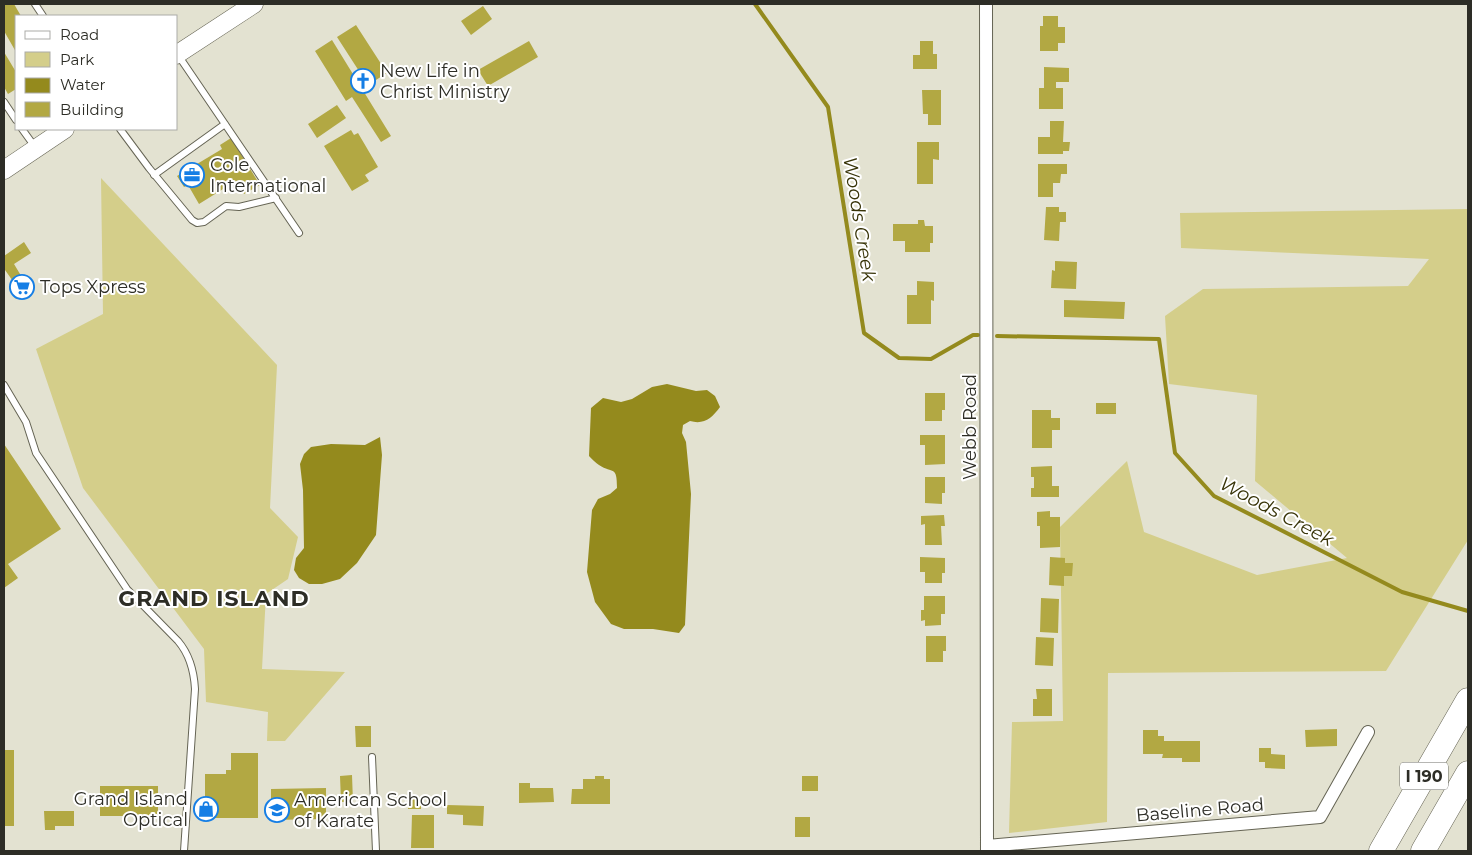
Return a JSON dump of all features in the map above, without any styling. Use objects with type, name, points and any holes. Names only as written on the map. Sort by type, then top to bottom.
[{"type":"highway","name":"I 190","points":[[1381,851],[1468,700]]},
{"type":"highway","name":"I 190","points":[[1423,851],[1468,773]]},
{"type":"main road","points":[[178,54],[254,4]]},
{"type":"main road","points":[[4,170],[63,130]]},
{"type":"street","name":"Webb Road","points":[[986,4],[987,849]]},
{"type":"street","name":"Baseline Road","points":[[987,849],[1320,817],[1368,732]]},
{"type":"lane","points":[[35,4],[42,15]]},
{"type":"lane","points":[[178,56],[299,233]]},
{"type":"lane","points":[[4,102],[15,118]]},
{"type":"lane","points":[[154,175],[225,124]]},
{"type":"lane","points":[[23,130],[36,148]]},
{"type":"lane","points":[[121,130],[154,175],[192,220],[197,223],[204,222],[226,206],[239,207],[276,198]]},
{"type":"lane","points":[[4,385],[26,422],[36,452],[128,589],[186,650],[194,674],[195,689],[184,851]]},
{"type":"lane","points":[[372,757],[376,851]]},
{"type":"green space","points":[[101,178],[277,365],[270,508],[298,537],[288,579],[266,594],[262,669],[345,672],[285,741],[267,741],[268,712],[206,702],[204,649],[83,488],[36,349],[103,314]]},
{"type":"green space","points":[[1468,209],[1468,540],[1386,671],[1108,673],[1107,822],[1009,833],[1012,722],[1063,721],[1060,527],[1127,461],[1144,532],[1257,575],[1347,558],[1255,481],[1257,395],[1169,384],[1165,316],[1203,289],[1408,286],[1429,259],[1181,248],[1180,213]]},
{"type":"water","points":[[667,384],[696,391],[707,390],[715,396],[720,407],[707,420],[699,422],[690,421],[683,425],[682,433],[686,442],[691,494],[685,625],[679,633],[653,629],[624,629],[611,624],[595,602],[587,572],[592,510],[598,499],[610,494],[617,488],[615,473],[599,465],[589,456],[591,408],[603,398],[621,402],[632,399],[652,387]]},
{"type":"water","points":[[380,437],[382,455],[376,535],[357,563],[340,579],[322,584],[309,584],[299,578],[294,570],[296,558],[304,548],[303,490],[300,464],[304,454],[311,447],[331,444],[365,445]]},
{"type":"building","points":[[4,4],[14,4],[20,15],[15,15],[15,50],[4,31]]},
{"type":"building","points":[[483,6],[492,19],[471,35],[461,21]]},
{"type":"building","points":[[1043,16],[1058,16],[1058,27],[1065,27],[1065,43],[1058,43],[1058,51],[1040,51],[1040,26],[1043,26]]},
{"type":"building","points":[[356,25],[387,73],[368,85],[337,37]]},
{"type":"building","points":[[332,40],[391,136],[381,142],[352,97],[346,101],[315,51]]},
{"type":"building","points":[[529,41],[538,57],[488,86],[478,70]]},
{"type":"building","points":[[920,41],[933,41],[933,54],[937,54],[937,69],[913,69],[913,55],[920,55]]},
{"type":"building","points":[[4,52],[15,70],[15,90],[8,94],[4,87]]},
{"type":"building","points":[[1044,67],[1069,68],[1069,82],[1056,82],[1056,88],[1063,88],[1063,109],[1039,109],[1039,88],[1044,88]]},
{"type":"building","points":[[922,90],[941,90],[941,125],[928,125],[928,114],[923,114]]},
{"type":"building","points":[[337,105],[346,118],[317,138],[308,124]]},
{"type":"building","points":[[1050,121],[1064,121],[1063,142],[1070,142],[1069,151],[1063,151],[1063,154],[1038,154],[1038,137],[1050,137]]},
{"type":"building","points":[[351,130],[354,135],[358,133],[378,167],[365,175],[369,181],[352,191],[324,146]]},
{"type":"building","points":[[231,138],[260,185],[244,194],[236,181],[199,204],[188,185],[184,187],[177,176],[222,149],[220,145]]},
{"type":"building","points":[[917,142],[939,142],[939,160],[933,159],[933,184],[917,184]]},
{"type":"building","points":[[1038,164],[1067,164],[1067,174],[1061,174],[1060,183],[1053,183],[1053,197],[1038,197]]},
{"type":"building","points":[[1046,207],[1059,207],[1059,212],[1066,212],[1066,222],[1060,222],[1059,241],[1044,240]]},
{"type":"building","points":[[918,220],[924,220],[925,226],[933,226],[933,243],[930,243],[930,252],[905,252],[905,241],[893,241],[893,224],[918,224]]},
{"type":"building","points":[[24,242],[31,253],[14,264],[23,279],[28,276],[35,286],[16,299],[9,288],[15,284],[4,271],[4,256]]},
{"type":"building","points":[[1055,261],[1077,262],[1076,289],[1051,288],[1052,270],[1055,271]]},
{"type":"building","points":[[917,281],[934,282],[934,301],[931,300],[931,324],[907,324],[907,295],[917,295]]},
{"type":"building","points":[[1064,300],[1125,302],[1124,319],[1064,317]]},
{"type":"building","points":[[925,393],[945,393],[945,410],[942,410],[942,421],[925,421]]},
{"type":"building","points":[[1096,403],[1116,403],[1116,414],[1096,414]]},
{"type":"building","points":[[1032,410],[1051,410],[1051,418],[1060,418],[1060,430],[1052,430],[1052,448],[1032,448]]},
{"type":"building","points":[[920,435],[945,435],[945,464],[925,465],[925,445],[920,445]]},
{"type":"building","points":[[4,444],[61,529],[8,564],[18,578],[4,588]]},
{"type":"building","points":[[1052,466],[1052,486],[1059,486],[1059,497],[1031,497],[1031,488],[1034,488],[1034,477],[1031,477],[1031,467]]},
{"type":"building","points":[[925,477],[945,477],[945,493],[942,493],[942,504],[925,503]]},
{"type":"building","points":[[1050,511],[1050,517],[1060,517],[1060,547],[1040,548],[1040,526],[1037,526],[1037,512]]},
{"type":"building","points":[[944,515],[945,526],[941,526],[942,545],[925,545],[925,524],[921,525],[921,516]]},
{"type":"building","points":[[920,557],[945,558],[945,573],[942,573],[942,583],[925,583],[925,572],[920,572]]},
{"type":"building","points":[[1050,557],[1065,558],[1065,563],[1073,563],[1072,576],[1064,576],[1064,586],[1049,585]]},
{"type":"building","points":[[924,596],[945,596],[945,614],[941,614],[941,625],[925,626],[925,620],[921,621],[921,610],[924,610]]},
{"type":"building","points":[[1041,598],[1059,599],[1058,633],[1040,632]]},
{"type":"building","points":[[926,636],[946,636],[946,651],[943,651],[943,662],[926,662]]},
{"type":"building","points":[[1036,637],[1054,638],[1053,666],[1035,665]]},
{"type":"building","points":[[1036,689],[1052,689],[1052,716],[1033,716],[1033,699],[1037,699]]},
{"type":"building","points":[[355,726],[371,726],[371,747],[356,747]]},
{"type":"building","points":[[1337,729],[1337,746],[1306,747],[1305,730]]},
{"type":"building","points":[[1143,730],[1158,730],[1158,736],[1164,736],[1164,741],[1200,741],[1200,762],[1182,762],[1182,758],[1162,758],[1163,754],[1143,754]]},
{"type":"building","points":[[1259,748],[1271,748],[1271,754],[1285,755],[1285,769],[1265,768],[1265,762],[1259,762]]},
{"type":"building","points":[[4,750],[14,750],[14,826],[4,826]]},
{"type":"building","points":[[231,753],[258,753],[258,818],[205,818],[205,774],[226,774],[226,770],[231,770]]},
{"type":"building","points":[[352,775],[353,802],[341,802],[340,776]]},
{"type":"building","points":[[595,776],[604,776],[604,779],[610,779],[610,804],[571,804],[572,789],[583,789],[583,779],[595,779]]},
{"type":"building","points":[[802,776],[818,776],[818,791],[802,791]]},
{"type":"building","points":[[519,783],[530,783],[530,788],[553,788],[554,802],[519,803]]},
{"type":"building","points":[[100,786],[158,786],[158,816],[100,816]]},
{"type":"building","points":[[326,788],[326,819],[271,820],[271,789]]},
{"type":"building","points":[[408,798],[421,799],[421,809],[408,809]]},
{"type":"building","points":[[447,805],[484,806],[483,826],[463,825],[463,815],[447,814]]},
{"type":"building","points":[[44,811],[74,811],[74,826],[55,826],[55,830],[45,830]]},
{"type":"building","points":[[412,815],[434,815],[434,848],[411,848]]},
{"type":"building","points":[[795,817],[810,817],[810,837],[795,837]]},
{"type":"waterway","name":"Woods Creek","points":[[755,4],[828,107],[864,333],[899,358],[931,359],[973,335],[978,335]]},
{"type":"waterway","name":"Woods Creek","points":[[997,336],[1159,339],[1175,453],[1214,496],[1402,592],[1468,611]]},
{"type":"place","name":"New Life in Christ Ministry","points":[[363,81]]},
{"type":"place","name":"Cole International","points":[[192,175]]},
{"type":"place","name":"Tops Xpress","points":[[22,287]]},
{"type":"place","name":"Grand Island Optical","points":[[206,809]]},
{"type":"place","name":"American School of Karate","points":[[277,810]]},
{"type":"district","name":"GRAND ISLAND","points":[[214,598]]}]
